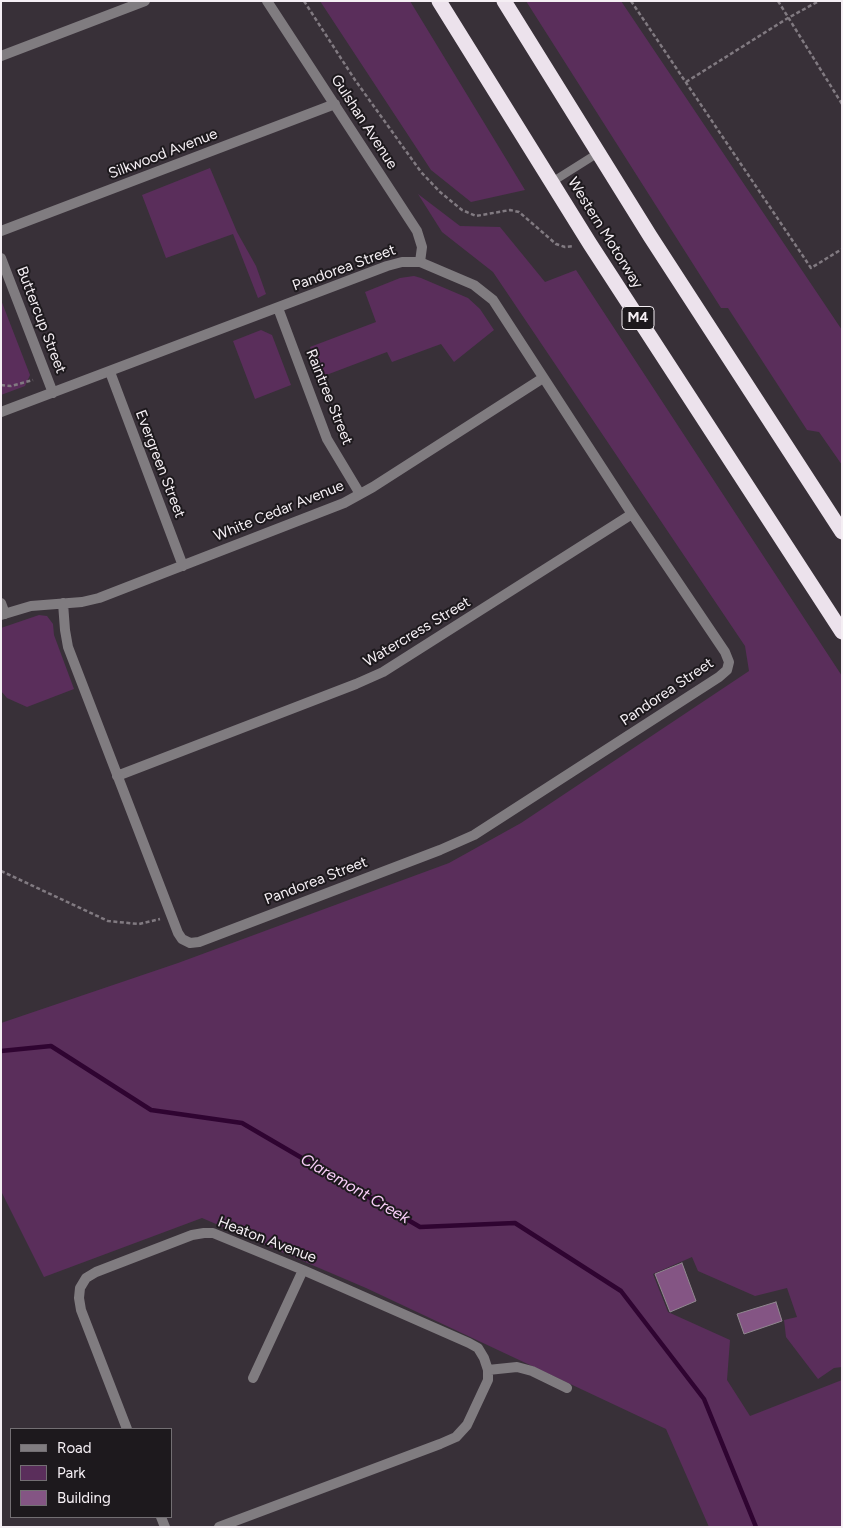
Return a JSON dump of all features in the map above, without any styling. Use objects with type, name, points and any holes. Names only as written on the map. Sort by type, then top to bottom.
[{"type":"highway","name":"Western Motorway","points":[[439,1],[590,244],[842,632]]},
{"type":"highway","points":[[504,1],[598,153],[842,532]]},
{"type":"street","points":[[1,56],[145,1]]},
{"type":"street","name":"Gulshan Avenue","points":[[267,1],[417,232],[422,247],[420,262]]},
{"type":"street","name":"Silkwood Avenue","points":[[1,231],[335,104]]},
{"type":"street","name":"Buttercup Street","points":[[1,258],[53,393]]},
{"type":"street","name":"Pandorea Street","points":[[1,412],[394,264],[410,261],[420,262],[474,285],[488,294],[728,657],[728,666],[724,674],[485,829],[462,841],[195,943],[185,942],[182,939],[171,915],[68,647],[65,632],[64,603]]},
{"type":"street","name":"Raintree Street","points":[[278,308],[327,439],[360,494]]},
{"type":"street","name":"Evergreen Street","points":[[110,372],[183,566]]},
{"type":"street","name":"White Cedar Avenue","points":[[3,614],[31,606],[96,599],[330,509],[360,494],[543,378]]},
{"type":"street","name":"Watercress Street","points":[[118,776],[383,672],[632,514]]},
{"type":"street","points":[[1,603],[3,614]]},
{"type":"street","name":"Heaton Avenue","points":[[127,1428],[81,1310],[80,1288],[86,1278],[96,1272],[204,1232],[213,1233],[303,1270],[469,1343],[478,1348],[488,1370]]},
{"type":"street","points":[[253,1378],[303,1270]]},
{"type":"street","points":[[219,1527],[456,1437],[467,1426],[488,1380],[488,1370],[517,1367],[532,1371],[567,1388]]},
{"type":"lane","points":[[552,182],[598,153]]},
{"type":"path","points":[[304,1],[355,80],[421,172],[440,192],[462,210],[476,216],[510,210],[519,212],[556,244],[565,247],[590,244]]},
{"type":"path","points":[[632,1],[811,268],[842,249]]},
{"type":"path","points":[[778,1],[842,104]]},
{"type":"path","points":[[686,82],[818,1]]},
{"type":"path","points":[[1,385],[11,386],[33,380]]},
{"type":"path","points":[[1,871],[108,921],[139,924],[153,922],[171,915]]},
{"type":"green space","points":[[320,1],[410,1],[525,190],[471,202],[431,170]]},
{"type":"green space","points":[[526,1],[621,1],[842,330],[842,465],[819,432],[807,430],[728,308],[721,308]]},
{"type":"green space","points":[[210,168],[237,232],[256,266],[266,294],[258,298],[233,234],[166,258],[142,195]]},
{"type":"green space","points":[[418,194],[460,226],[500,227],[545,282],[576,270],[842,676],[842,1367],[834,1368],[818,1379],[786,1337],[784,1320],[797,1317],[787,1288],[755,1296],[698,1271],[692,1257],[653,1274],[668,1312],[730,1340],[727,1380],[750,1416],[842,1380],[842,1527],[709,1527],[666,1429],[366,1288],[202,1218],[44,1277],[1,1191],[1,1023],[178,963],[449,863],[521,823],[749,671],[745,646],[493,272],[442,232]]},
{"type":"green space","points":[[414,276],[468,298],[480,309],[494,330],[454,362],[441,344],[392,362],[387,352],[321,377],[310,347],[376,322],[365,292],[400,278]]},
{"type":"green space","points":[[1,300],[30,375],[25,386],[1,395]]},
{"type":"green space","points":[[261,330],[272,335],[291,385],[255,399],[233,341]]},
{"type":"green space","points":[[39,615],[47,616],[53,624],[54,635],[74,689],[27,707],[7,698],[1,691],[1,628]]},
{"type":"building","points":[[682,1263],[696,1301],[670,1312],[655,1274]]},
{"type":"building","points":[[776,1302],[782,1321],[744,1334],[737,1314]]},
{"type":"waterway","name":"Claremont Creek","points":[[1,1051],[51,1046],[151,1110],[242,1123],[420,1227],[515,1223],[621,1291],[704,1399],[756,1527]]}]
